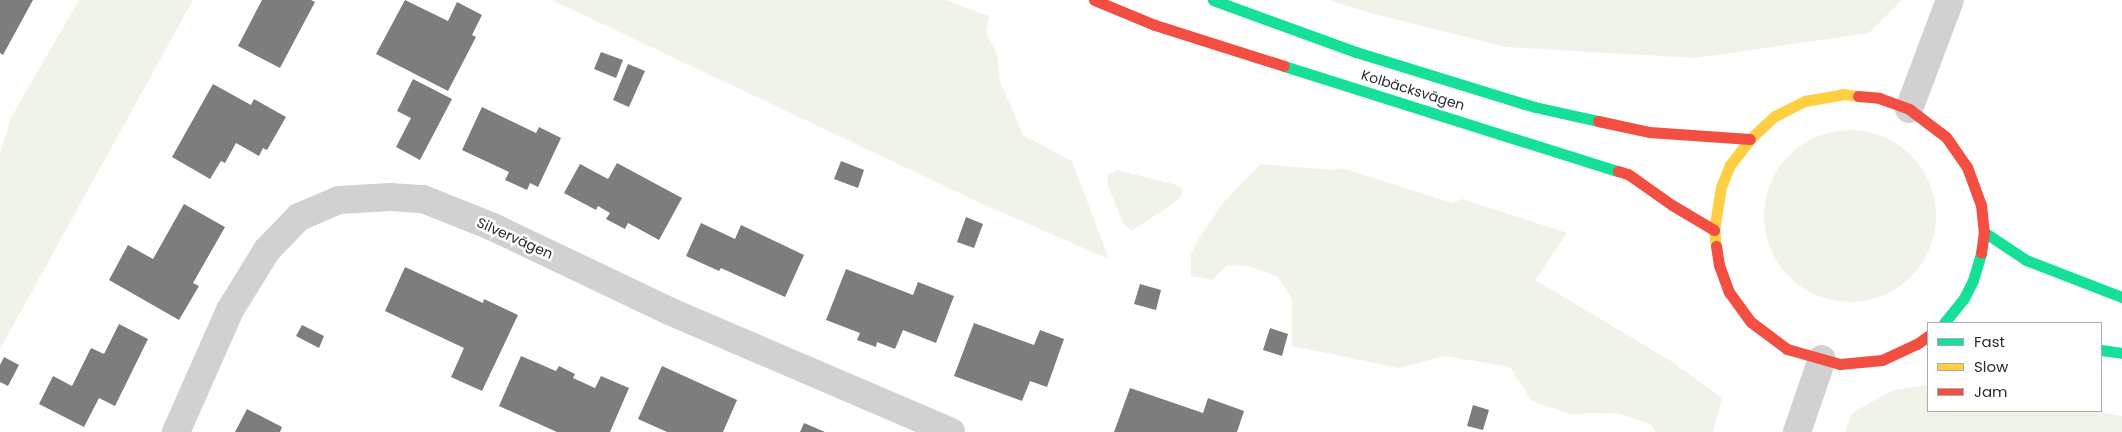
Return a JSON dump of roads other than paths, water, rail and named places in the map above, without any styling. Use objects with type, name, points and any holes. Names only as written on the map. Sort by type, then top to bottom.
[{"type":"highway","name":"Kolbäcksvägen","points":[[1094,0],[1155,25],[1628,174],[1672,205],[1714,230]]},
{"type":"highway","name":"Kolbäcksvägen","points":[[1213,0],[1356,52],[1535,107],[1648,132],[1750,139]]},
{"type":"highway","points":[[1927,337],[1918,344],[1882,360],[1840,364],[1788,349],[1751,322],[1729,292],[1718,266],[1714,230],[1721,187],[1730,164],[1750,139],[1775,116],[1805,101],[1843,94],[1879,98],[1909,109],[1925,119],[1946,137],[1968,167],[1981,205],[1984,232],[1973,280],[1964,298],[1945,322]]},
{"type":"highway","points":[[1984,232],[2026,260],[2122,296]]},
{"type":"highway","points":[[2102,350],[2122,353]]},
{"type":"street","points":[[1909,109],[1950,0]]},
{"type":"street","name":"Silvervägen","points":[[176,432],[230,310],[268,250],[299,217],[331,203],[339,200],[391,197],[423,199],[493,227],[670,311],[951,432]]},
{"type":"street","points":[[1797,432],[1822,359]]}]
